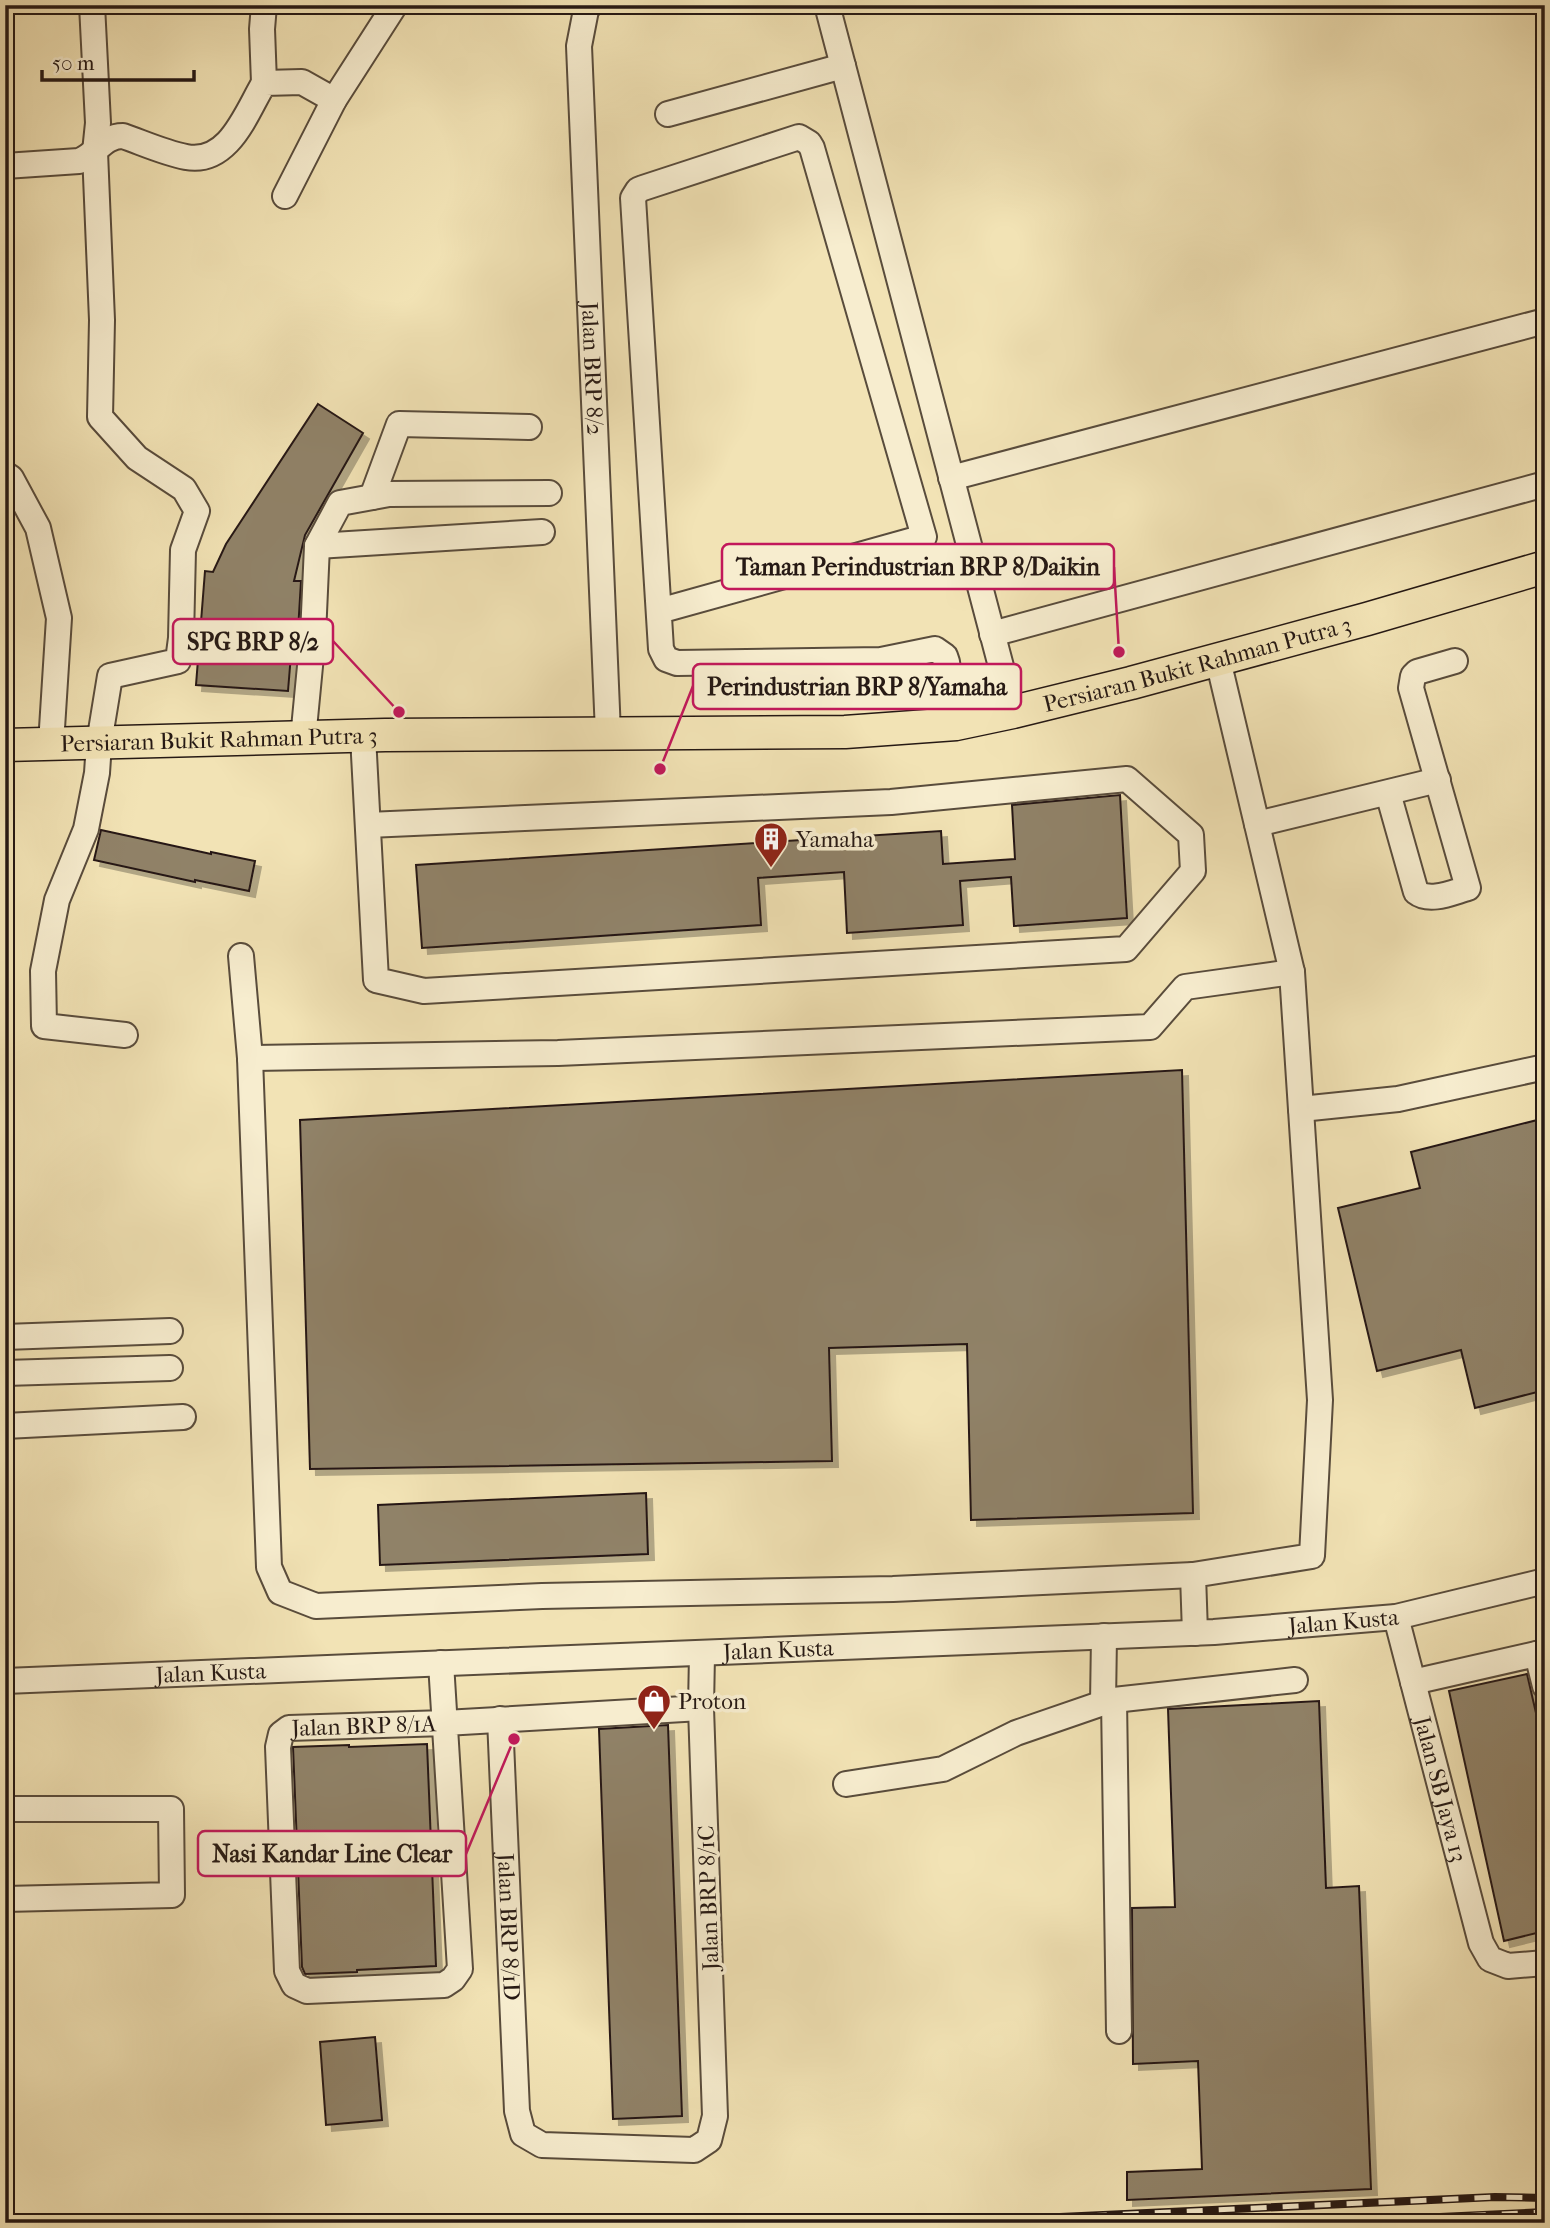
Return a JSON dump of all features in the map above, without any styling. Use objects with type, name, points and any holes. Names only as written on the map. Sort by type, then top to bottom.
[{"type":"main road","name":"Persiaran Bukit Rahman Putra 3","points":[[10,747],[363,736],[845,732],[956,724],[1218,660],[1545,567]]},
{"type":"street","points":[[92,5],[98,123],[94,152],[102,320],[100,417],[137,458],[184,489],[197,511],[183,550],[178,661],[110,676],[97,773],[86,829],[57,900],[43,971],[44,1026],[125,1035]]},
{"type":"street","points":[[5,166],[79,161],[114,136],[123,136],[184,157],[206,156],[216,152],[232,137],[264,83],[264,5]]},
{"type":"street","points":[[285,195],[334,100],[395,5]]},
{"type":"street","name":"Jalan BRP 8/2","points":[[590,5],[586,10],[579,46],[608,733]]},
{"type":"street","points":[[827,5],[1013,712]]},
{"type":"street","points":[[668,114],[842,66]]},
{"type":"street","points":[[264,83],[302,82],[334,100]]},
{"type":"street","points":[[659,611],[924,537],[812,148],[799,137],[643,188],[638,190],[633,198],[659,611],[663,654],[666,659],[677,663],[881,660],[935,649],[945,656],[947,662],[956,724]]},
{"type":"street","points":[[951,478],[1545,321]]},
{"type":"street","points":[[372,497],[399,424],[529,427]]},
{"type":"street","points":[[5,474],[11,478],[38,528],[59,618],[51,744]]},
{"type":"street","points":[[992,634],[1545,484]]},
{"type":"street","points":[[303,739],[313,635],[317,546],[340,503],[389,494],[549,493]]},
{"type":"street","points":[[317,546],[542,532]]},
{"type":"street","points":[[241,956],[250,1058],[269,1567],[280,1592],[316,1606],[542,1596],[893,1589],[1194,1575],[1312,1556],[1320,1400],[1292,972],[1218,660]]},
{"type":"street","points":[[1388,793],[1416,891],[1432,897],[1468,888],[1411,682],[1413,676],[1423,669],[1455,662]]},
{"type":"street","points":[[363,736],[376,980],[424,991],[1126,949],[1193,871],[1191,835],[1127,779],[891,802],[369,825]]},
{"type":"street","points":[[1257,824],[1438,780]]},
{"type":"street","points":[[250,1058],[558,1053],[1150,1027],[1185,987],[1292,972]]},
{"type":"street","points":[[1301,1109],[1398,1099],[1545,1067]]},
{"type":"street","points":[[5,1337],[170,1331]]},
{"type":"street","points":[[5,1373],[170,1368]]},
{"type":"street","points":[[5,1426],[183,1418]]},
{"type":"street","points":[[1194,1575],[1195,1633]]},
{"type":"street","name":"Jalan Kusta","points":[[5,1681],[1195,1633],[1396,1617],[1545,1581]]},
{"type":"street","name":"Jalan SB Jaya 13","points":[[1396,1617],[1481,1943],[1490,1959],[1508,1966],[1545,1963]]},
{"type":"street","points":[[1104,1636],[1109,1702],[1119,2031]]},
{"type":"street","points":[[1413,1682],[1541,1653],[1545,1686]]},
{"type":"street","name":"Jalan BRP 8/1C","points":[[523,2134],[542,2144],[694,2150],[709,2140],[715,2116],[701,1708],[702,1654]]},
{"type":"street","points":[[441,1663],[445,1723]]},
{"type":"street","points":[[846,1784],[943,1769],[1016,1733],[1109,1702],[1295,1680]]},
{"type":"street","name":"Jalan BRP 8/1A","points":[[445,1723],[460,1969],[453,1979],[444,1985],[307,1991],[294,1985],[287,1971],[278,1747],[281,1734],[289,1728],[445,1723],[701,1708]]},
{"type":"street","name":"Jalan BRP 8/1D","points":[[500,1719],[517,2111],[523,2134]]},
{"type":"street","points":[[5,1809],[171,1809],[172,1895],[5,1899]]},
{"type":"building","points":[[318,404],[363,433],[305,535],[294,581],[301,581],[298,631],[293,630],[288,691],[196,685],[205,571],[213,572],[226,544]]},
{"type":"building","name":"Yamaha","points":[[1120,795],[1127,918],[1014,926],[1011,877],[960,881],[963,925],[847,933],[844,872],[758,878],[761,925],[422,948],[416,865],[941,831],[943,864],[1015,859],[1012,805]]},
{"type":"building","points":[[101,830],[255,861],[249,891],[94,860]]},
{"type":"building","points":[[1182,1070],[1193,1513],[971,1520],[967,1344],[829,1348],[832,1461],[310,1469],[300,1120]]},
{"type":"building","points":[[1545,1118],[1545,1390],[1475,1408],[1461,1350],[1377,1371],[1338,1208],[1420,1188],[1411,1152]]},
{"type":"building","points":[[646,1493],[648,1554],[380,1565],[378,1505]]},
{"type":"building","points":[[1527,1674],[1545,1752],[1545,1931],[1504,1941],[1449,1691]]},
{"type":"building","points":[[1319,1701],[1326,1888],[1359,1886],[1371,2189],[1127,2200],[1127,2172],[1202,2169],[1198,2061],[1133,2064],[1132,1908],[1175,1907],[1168,1709]]},
{"type":"building","points":[[668,1725],[682,2116],[613,2119],[599,1729]]},
{"type":"building","points":[[427,1744],[436,1966],[305,1974],[302,1967],[293,1747]]},
{"type":"building","points":[[375,2037],[382,2120],[326,2125],[320,2042]]},
{"type":"railway","points":[[931,2223],[1495,2197],[1545,2198]]},
{"type":"railway","points":[[1310,2223],[1545,2212]]},
{"type":"railway","points":[[1540,2223],[1545,2223]]},
{"type":"place","name":"Taman Perindustrian BRP 8/Daikin","points":[[1119,652]]},
{"type":"place","name":"SPG BRP 8/2","points":[[399,712]]},
{"type":"place","name":"Perindustrian BRP 8/Yamaha","points":[[660,769]]},
{"type":"place","name":"Yamaha","points":[[771,869]]},
{"type":"place","name":"Proton","points":[[654,1731]]},
{"type":"place","name":"Nasi Kandar Line Clear","points":[[514,1739]]}]
